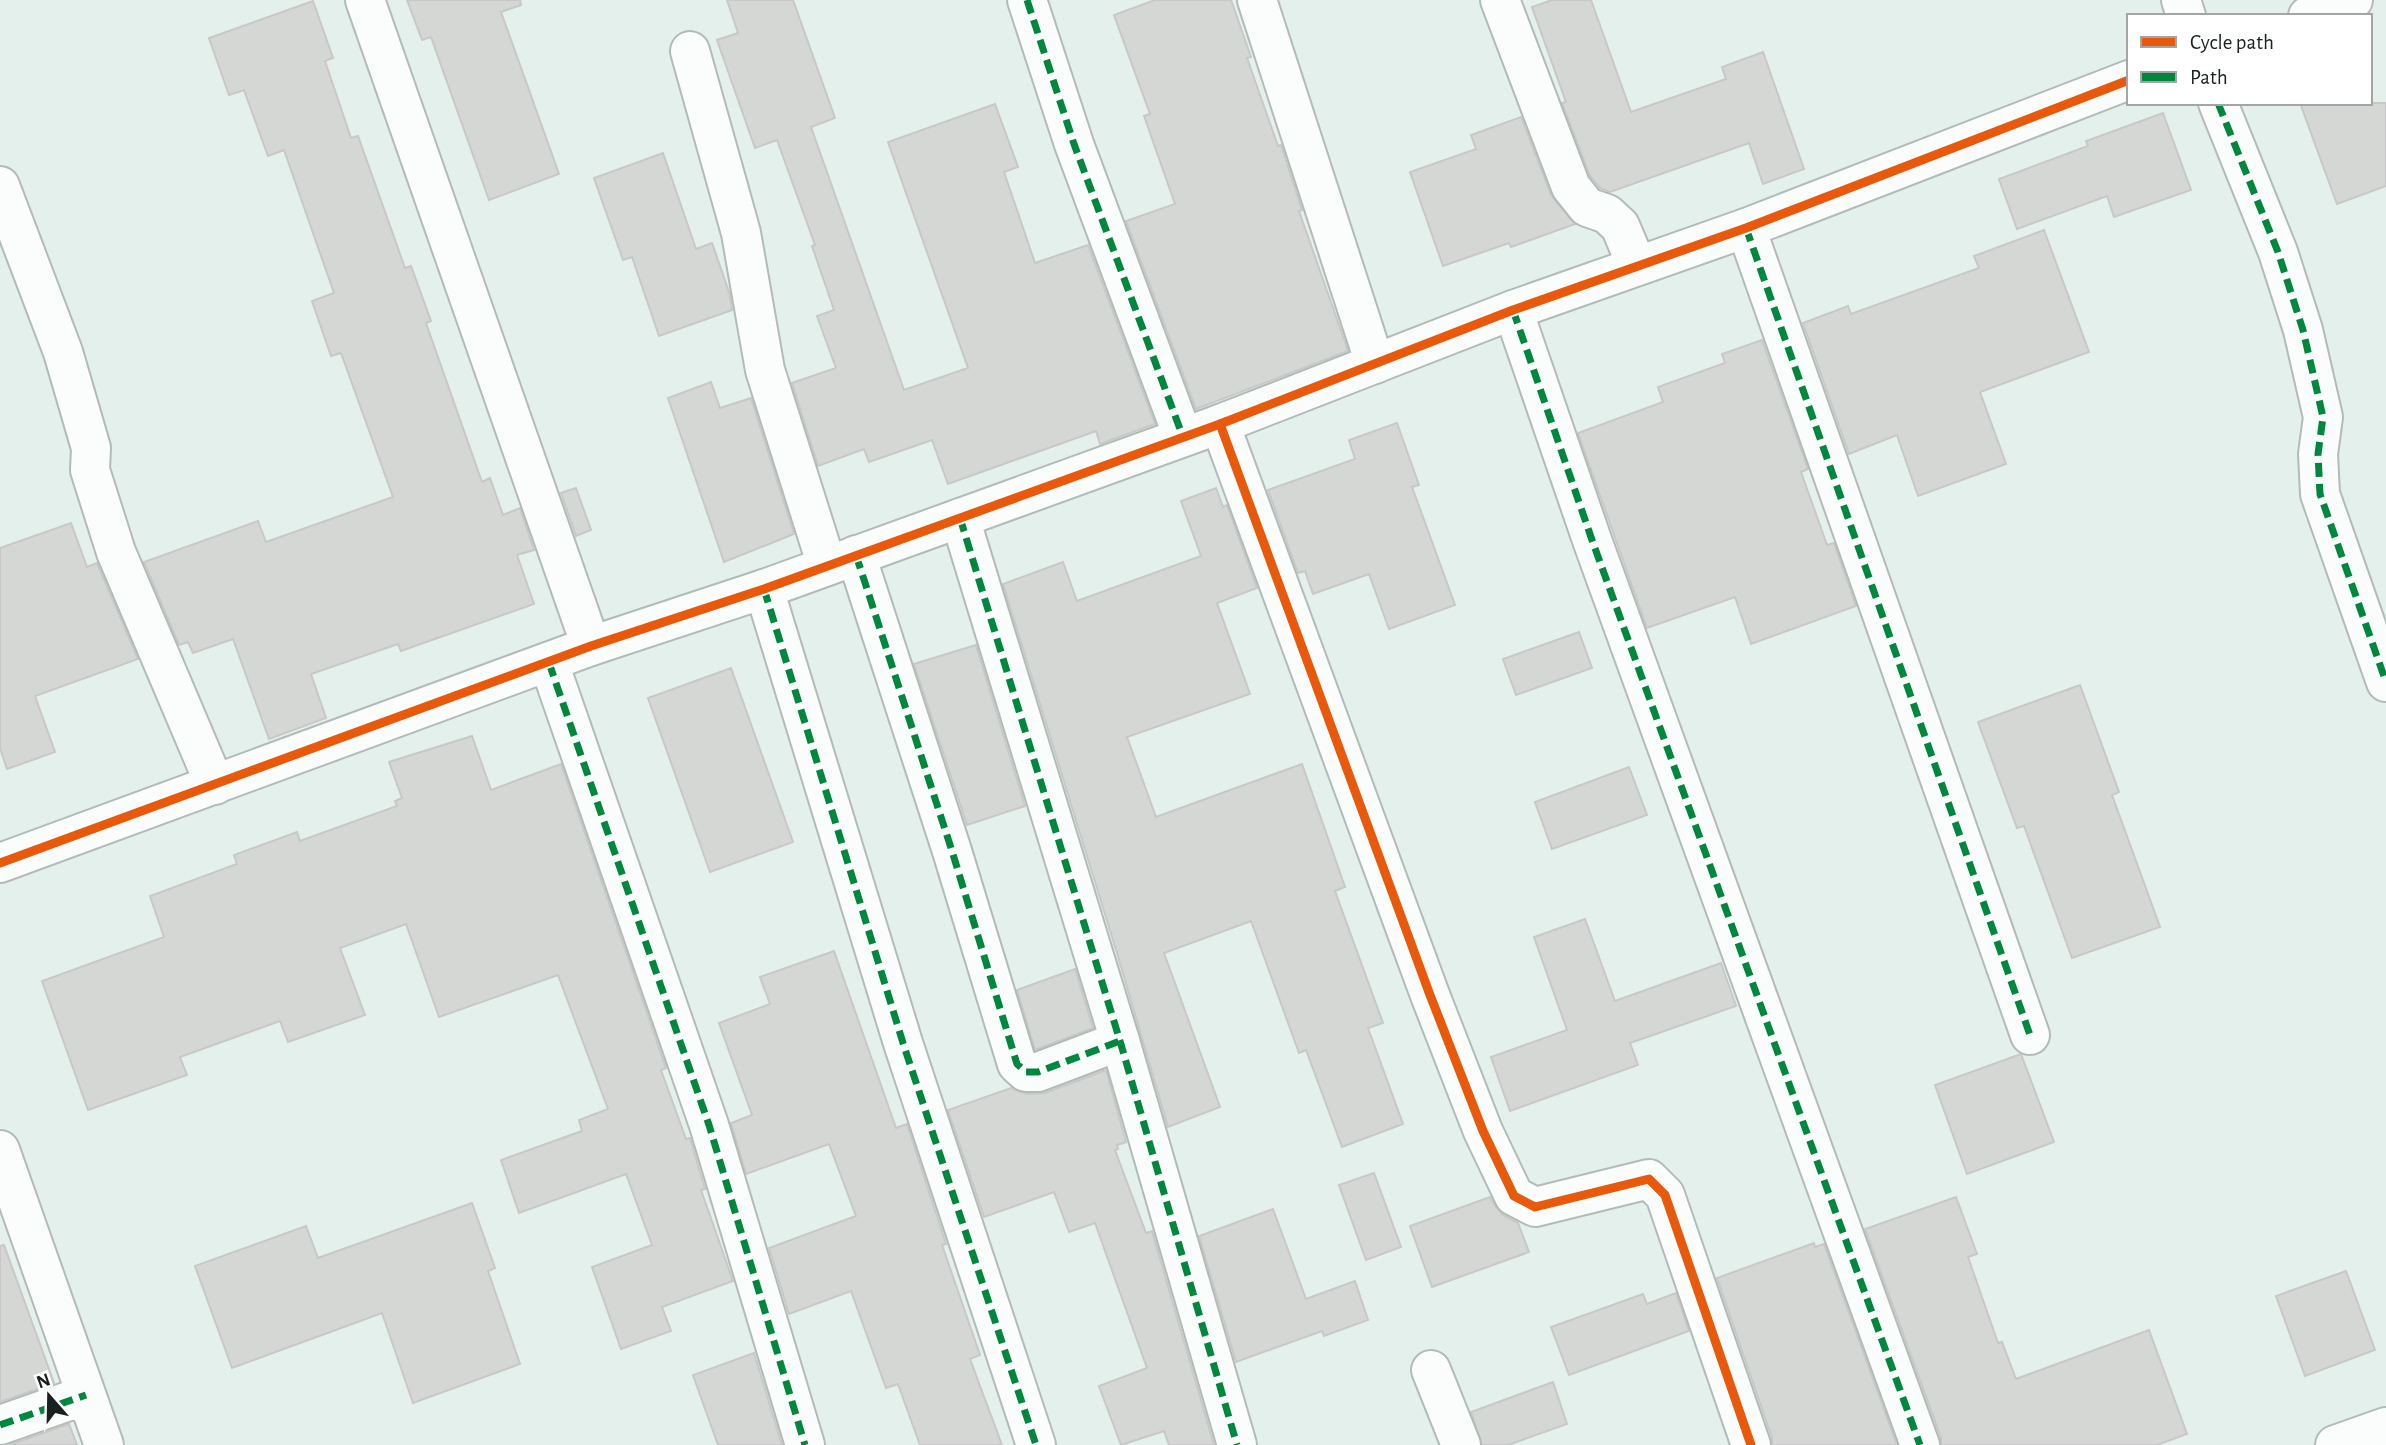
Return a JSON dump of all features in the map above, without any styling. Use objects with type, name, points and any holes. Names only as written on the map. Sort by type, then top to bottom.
[{"type":"street","points":[[366,0],[408,127],[591,646]]},
{"type":"street","points":[[1027,0],[1074,144],[1183,437]]},
{"type":"street","points":[[1257,0],[1375,364]]},
{"type":"street","points":[[1500,0],[1571,187],[1587,207],[1607,214],[1620,226],[1637,266]]},
{"type":"street","points":[[2314,14],[2353,0]]},
{"type":"street","points":[[690,51],[741,233],[765,370],[952,851],[1017,1064],[1026,1072],[1038,1072],[1120,1041]]},
{"type":"street","points":[[0,863],[591,646],[764,589],[1220,424],[1513,310],[1746,228],[2127,81]]},
{"type":"street","points":[[2219,105],[2278,252],[2303,330],[2323,417],[2318,454],[2320,494],[2386,682]]},
{"type":"street","points":[[0,186],[63,352],[91,448],[90,470],[116,552],[215,785]]},
{"type":"street","points":[[1746,228],[2030,1035]]},
{"type":"street","points":[[1513,310],[1596,553],[1920,1445]]},
{"type":"street","points":[[1220,424],[1430,995],[1483,1131],[1514,1196],[1535,1207],[1649,1179],[1665,1195],[1751,1445]]},
{"type":"street","points":[[960,518],[1120,1041],[1237,1445]]},
{"type":"street","points":[[764,589],[903,1043],[1036,1445]]},
{"type":"street","points":[[549,663],[709,1125],[805,1445]]},
{"type":"street","points":[[0,1150],[104,1445]]},
{"type":"street","points":[[1431,1370],[1461,1445]]},
{"type":"street","points":[[0,1425],[86,1395]]},
{"type":"street","points":[[2335,1445],[2386,1427]]},
{"type":"building","points":[[407,0],[520,0],[521,5],[501,12],[559,174],[489,200],[431,37],[422,40]]},
{"type":"building","points":[[727,0],[793,0],[835,118],[811,127],[904,390],[968,368],[888,142],[995,104],[1018,167],[1004,172],[1035,263],[1088,245],[1155,424],[1100,444],[1096,431],[948,484],[932,440],[869,462],[864,449],[818,466],[792,383],[836,368],[817,316],[834,310],[812,246],[815,245],[777,140],[755,148],[717,40],[738,33]]},
{"type":"building","points":[[1155,0],[1231,0],[1251,57],[1247,58],[1278,146],[1281,145],[1302,210],[1299,211],[1348,351],[1196,409],[1126,221],[1175,204],[1144,116],[1150,114],[1114,15]]},
{"type":"building","points":[[1552,0],[1591,0],[1631,112],[1726,79],[1722,67],[1763,52],[1804,169],[1763,184],[1749,143],[1610,192],[1600,188],[1590,176],[1562,103],[1566,102],[1532,7]]},
{"type":"building","points":[[313,1],[333,58],[325,61],[351,138],[358,136],[405,268],[411,266],[431,321],[426,323],[482,482],[490,478],[503,515],[520,508],[534,550],[517,555],[534,604],[401,651],[398,644],[311,674],[326,718],[269,739],[233,639],[193,653],[188,642],[179,645],[144,562],[258,521],[266,542],[393,497],[341,353],[331,356],[312,301],[334,293],[284,150],[268,156],[244,90],[229,95],[209,38]]},
{"type":"building","points":[[2386,103],[2386,186],[2337,204],[2301,105]]},
{"type":"building","points":[[2163,113],[2191,190],[2114,217],[2107,196],[2017,229],[1999,179],[2088,146],[2086,141]]},
{"type":"building","points":[[1521,117],[1551,195],[1575,224],[1511,247],[1509,243],[1443,266],[1410,172],[1476,149],[1471,135]]},
{"type":"building","points":[[663,153],[696,249],[712,243],[730,295],[732,310],[659,336],[632,257],[623,260],[594,178]]},
{"type":"building","points":[[2044,230],[2089,352],[1980,392],[2006,464],[1918,496],[1897,435],[1849,454],[1803,323],[1848,306],[1851,314],[1979,268],[1974,256]]},
{"type":"building","points":[[1762,340],[1808,469],[1801,472],[1827,545],[1834,543],[1856,606],[1751,644],[1735,597],[1647,628],[1578,433],[1663,402],[1658,387],[1725,363],[1722,354]]},
{"type":"building","points":[[711,382],[720,408],[751,398],[794,534],[724,562],[668,398]]},
{"type":"building","points":[[1397,423],[1419,485],[1412,487],[1455,605],[1389,629],[1369,574],[1313,594],[1305,571],[1298,573],[1268,490],[1355,459],[1349,440]]},
{"type":"building","points":[[576,488],[591,530],[576,536],[561,493]]},
{"type":"building","points":[[1216,488],[1223,507],[1227,505],[1257,588],[1217,603],[1250,694],[1127,737],[1156,817],[1302,764],[1345,887],[1335,891],[1383,1023],[1368,1028],[1403,1124],[1342,1147],[1306,1050],[1299,1053],[1251,921],[1164,953],[1220,1107],[1168,1127],[1003,584],[1063,562],[1077,601],[1201,556],[1181,501]]},
{"type":"building","points":[[71,523],[87,567],[97,563],[138,659],[35,696],[55,752],[7,769],[0,748],[0,548]]},
{"type":"building","points":[[1579,632],[1592,668],[1516,695],[1503,659]]},
{"type":"building","points":[[976,645],[1025,806],[967,825],[914,664]]},
{"type":"building","points":[[731,668],[793,842],[710,872],[648,698]]},
{"type":"building","points":[[2080,685],[2119,792],[2112,795],[2160,927],[2072,958],[2024,826],[2017,828],[1978,722]]},
{"type":"building","points":[[472,736],[491,790],[561,764],[666,1068],[661,1070],[686,1139],[690,1138],[705,1189],[701,1190],[733,1281],[662,1307],[671,1331],[621,1349],[592,1267],[652,1245],[626,1174],[519,1213],[501,1160],[582,1131],[579,1120],[608,1109],[558,975],[439,1017],[406,924],[340,948],[365,1015],[288,1042],[280,1021],[180,1057],[187,1075],[88,1110],[42,981],[164,937],[150,896],[237,864],[234,855],[297,832],[300,841],[397,806],[395,801],[402,798],[389,762]]},
{"type":"building","points":[[1629,767],[1647,815],[1552,849],[1535,802]]},
{"type":"building","points":[[1585,919],[1615,1001],[1721,963],[1736,1006],[1630,1043],[1638,1065],[1510,1111],[1491,1057],[1567,1030],[1534,937]]},
{"type":"building","points":[[834,951],[896,1128],[907,1124],[946,1244],[942,1245],[980,1355],[970,1359],[1002,1445],[920,1445],[898,1384],[886,1388],[851,1291],[789,1314],[769,1248],[856,1216],[829,1144],[746,1174],[731,1123],[752,1115],[719,1023],[770,1004],[760,977]]},
{"type":"building","points":[[1075,969],[1093,1028],[1035,1050],[1017,990]]},
{"type":"building","points":[[2021,1054],[2054,1142],[1967,1174],[1935,1085]]},
{"type":"building","points":[[1106,1070],[1126,1142],[1117,1145],[1118,1149],[1115,1150],[1146,1233],[1152,1231],[1214,1445],[1169,1445],[1164,1431],[1121,1445],[1099,1386],[1147,1368],[1095,1223],[1069,1232],[1054,1192],[984,1217],[948,1110],[1011,1088],[1026,1094],[1045,1093]]},
{"type":"building","points":[[1374,1173],[1401,1247],[1366,1260],[1339,1185]]},
{"type":"building","points":[[1490,1197],[1503,1215],[1518,1223],[1529,1252],[1432,1287],[1410,1226]]},
{"type":"building","points":[[1956,1197],[1977,1254],[1968,1257],[1998,1343],[2002,1342],[2016,1379],[2149,1330],[2187,1434],[2157,1445],[1941,1445],[1941,1438],[1865,1229]]},
{"type":"building","points":[[472,1203],[495,1268],[488,1271],[520,1364],[413,1403],[382,1313],[232,1368],[195,1266],[306,1226],[318,1258]]},
{"type":"building","points":[[1273,1209],[1306,1299],[1355,1281],[1368,1320],[1324,1336],[1322,1331],[1236,1362],[1199,1236]]},
{"type":"building","points":[[1814,1243],[1815,1247],[1824,1244],[1897,1445],[1772,1445],[1772,1438],[1717,1278]]},
{"type":"building","points":[[4,1245],[54,1383],[0,1402],[0,1246]]},
{"type":"building","points":[[2346,1271],[2375,1350],[2305,1376],[2276,1296]]},
{"type":"building","points":[[1676,1293],[1689,1331],[1569,1375],[1551,1327],[1643,1294],[1647,1304]]},
{"type":"building","points":[[754,1353],[782,1445],[718,1445],[693,1375]]},
{"type":"building","points":[[1553,1382],[1567,1424],[1508,1445],[1482,1445],[1471,1412]]},
{"type":"building","points":[[69,1424],[77,1445],[9,1445]]},
{"type":"marked path","points":[[1027,0],[1074,144],[1183,437]]},
{"type":"marked path","points":[[2219,105],[2278,252],[2303,330],[2323,417],[2318,454],[2320,494],[2386,682]]},
{"type":"marked path","points":[[1746,228],[2030,1035]]},
{"type":"marked path","points":[[1513,310],[1592,540],[1920,1445]]},
{"type":"marked path","points":[[960,518],[1120,1041],[1237,1445]]},
{"type":"marked path","points":[[856,555],[952,851],[1017,1064],[1026,1072],[1038,1072],[1120,1041]]},
{"type":"marked path","points":[[764,589],[903,1043],[1036,1445]]},
{"type":"marked path","points":[[549,663],[709,1125],[805,1445]]},
{"type":"marked path","points":[[0,1425],[86,1395]]},
{"type":"cycle path","points":[[0,863],[591,646],[764,589],[1220,424],[1513,310],[1746,228],[2127,81]]},
{"type":"cycle path","points":[[1220,424],[1430,995],[1483,1131],[1514,1196],[1535,1207],[1649,1179],[1665,1195],[1751,1445]]}]
